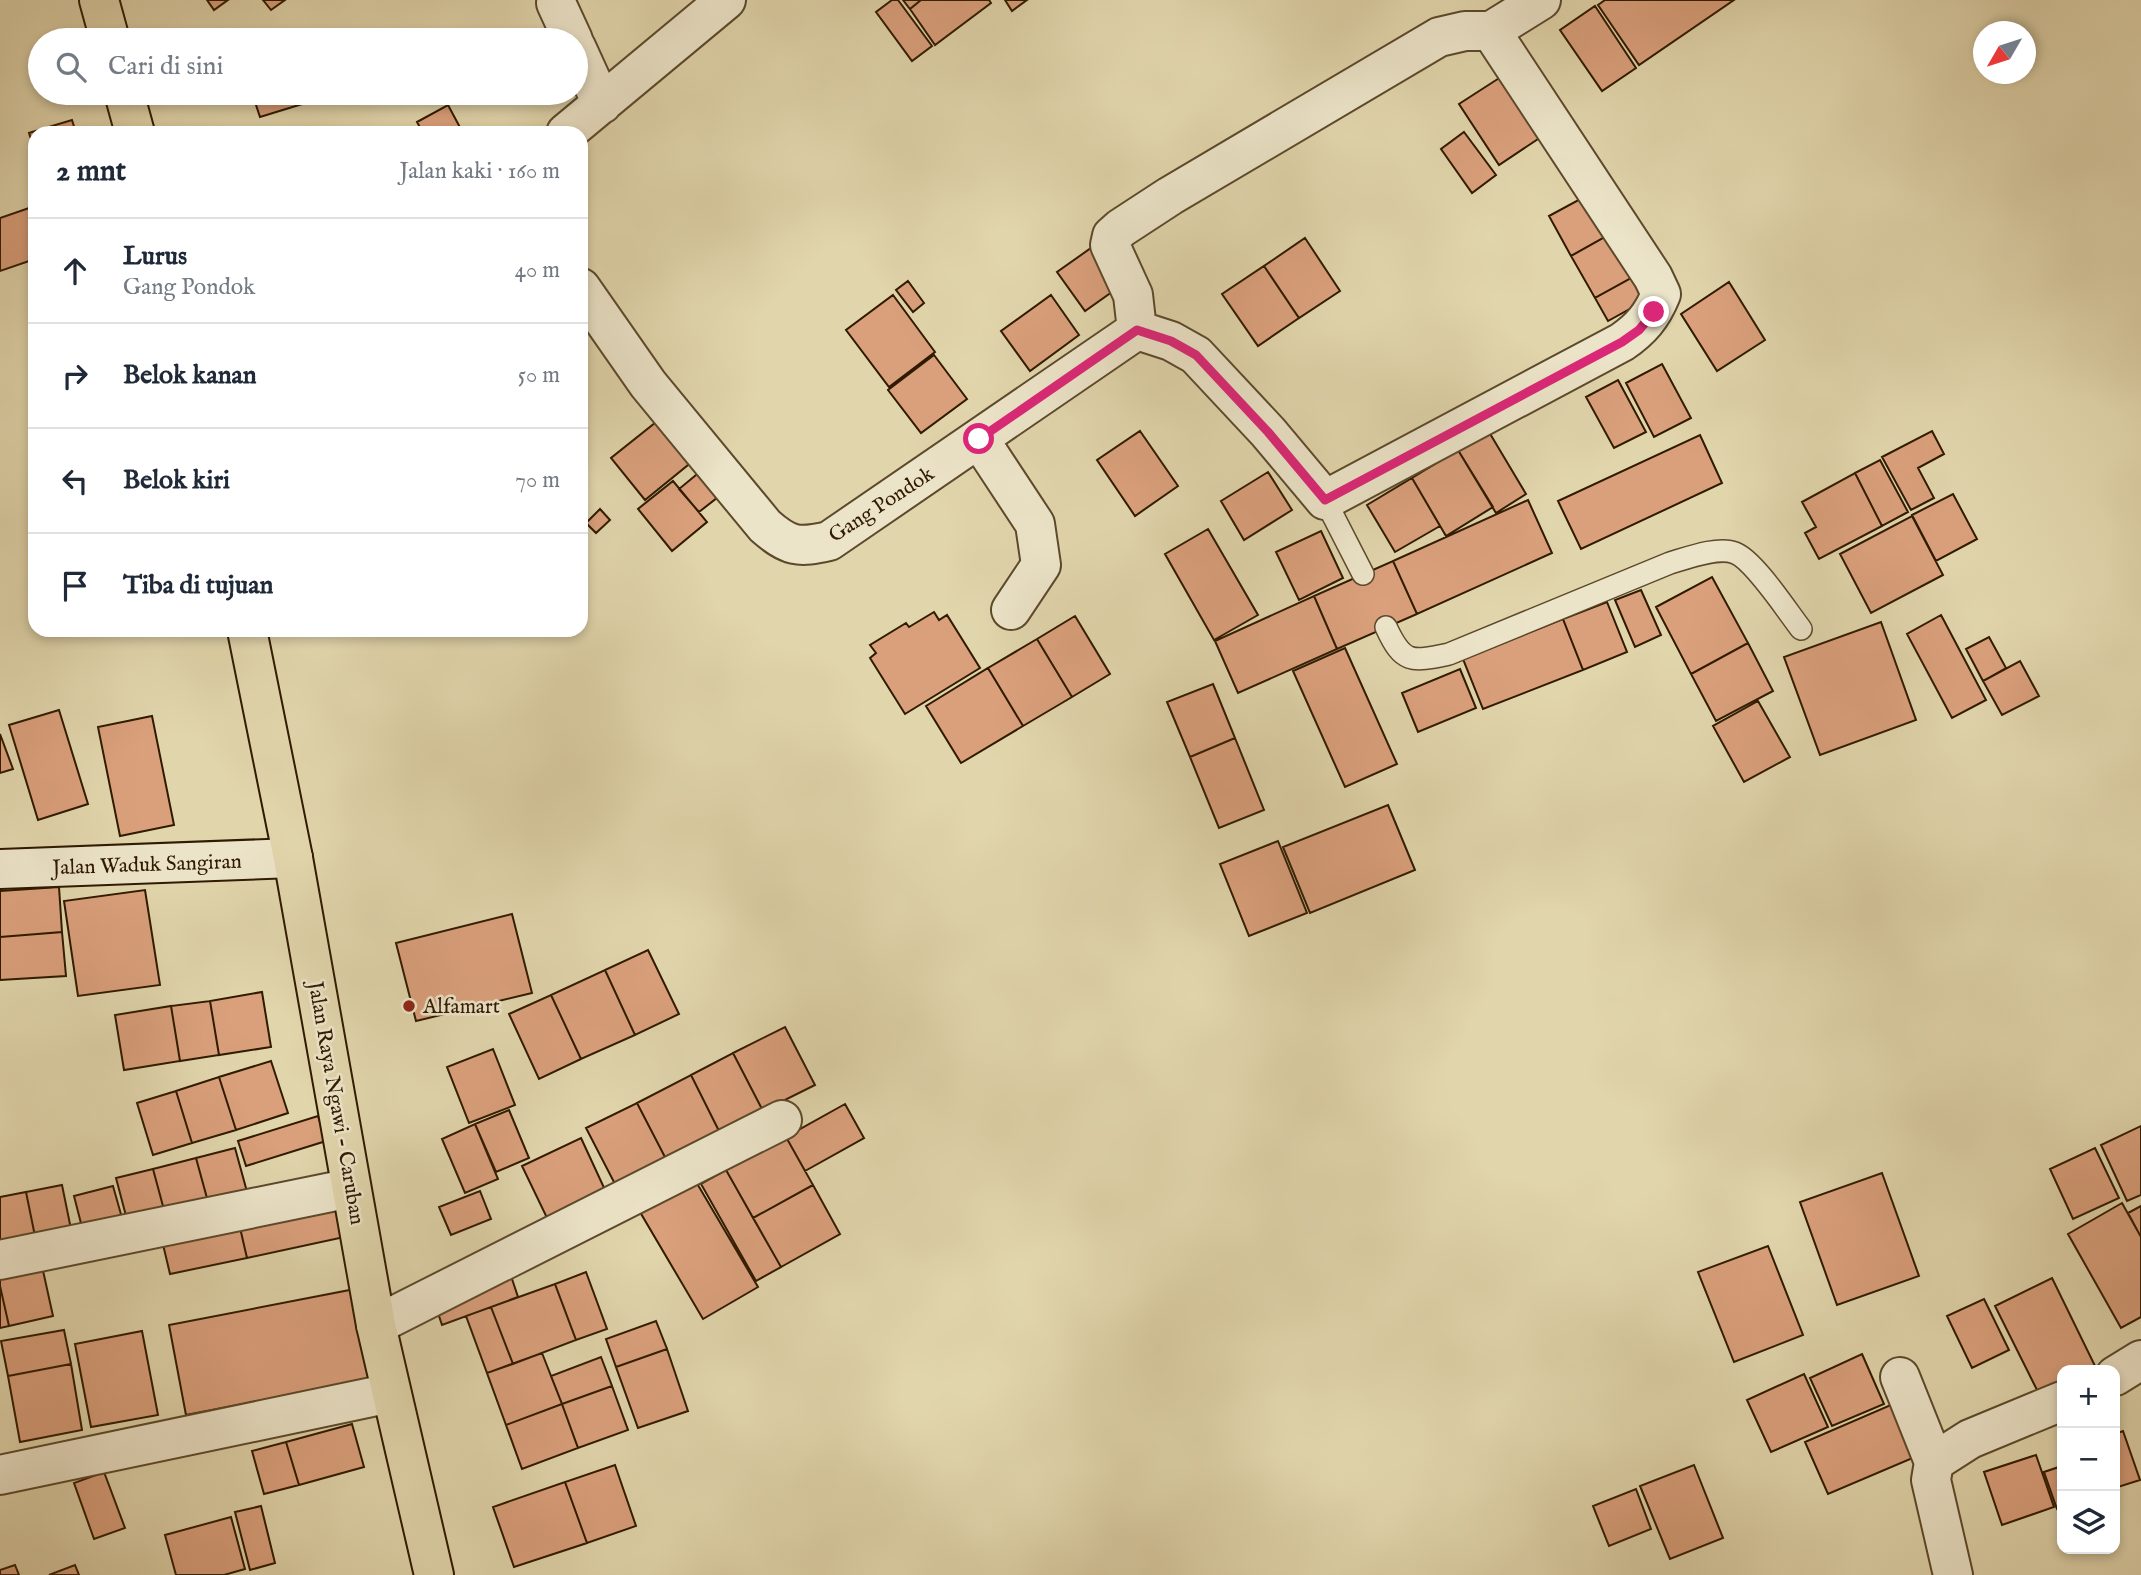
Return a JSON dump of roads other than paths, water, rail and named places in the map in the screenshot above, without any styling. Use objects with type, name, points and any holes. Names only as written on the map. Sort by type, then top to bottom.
[{"type":"highway","points":[[99,0],[107,28]]},
{"type":"highway","points":[[127,105],[133,126]]},
{"type":"highway","name":"Jalan Raya Ngawi - Caruban","points":[[248,637],[293,858],[376,1325],[434,1575]]},
{"type":"street","points":[[575,126],[726,0]]},
{"type":"street","points":[[1491,31],[1653,277],[1661,294],[1654,312],[1639,330],[1622,342],[1325,500],[1268,432],[1196,355],[1171,341],[1137,330],[1133,295],[1110,246],[1112,236],[1182,189],[1439,37],[1465,31],[1491,31],[1541,0]]},
{"type":"street","points":[[556,2],[568,28]]},
{"type":"street","points":[[588,73],[602,104]]},
{"type":"street","name":"Gang Pondok","points":[[588,298],[648,384],[765,526],[781,541],[803,547],[829,541],[1137,330]]},
{"type":"street","points":[[979,439],[1035,524],[1041,565],[1011,610]]},
{"type":"street","name":"Jalan Waduk Sangiran","points":[[0,869],[293,858]]},
{"type":"street","points":[[376,1325],[782,1120]]},
{"type":"street","points":[[0,1260],[351,1188]]},
{"type":"street","points":[[2120,1373],[2141,1360]]},
{"type":"street","points":[[1900,1377],[1934,1462],[1931,1480],[1953,1575]]},
{"type":"street","points":[[0,1475],[391,1393]]},
{"type":"street","points":[[1934,1462],[1970,1439],[2057,1403]]},
{"type":"lane","points":[[1325,500],[1363,574]]},
{"type":"lane","points":[[1386,627],[1396,648],[1406,657],[1425,659],[1449,654],[1670,563],[1706,552],[1735,553],[1756,570],[1801,629]]},
{"type":"place","name":"Alfamart","points":[[409,1006]]}]
